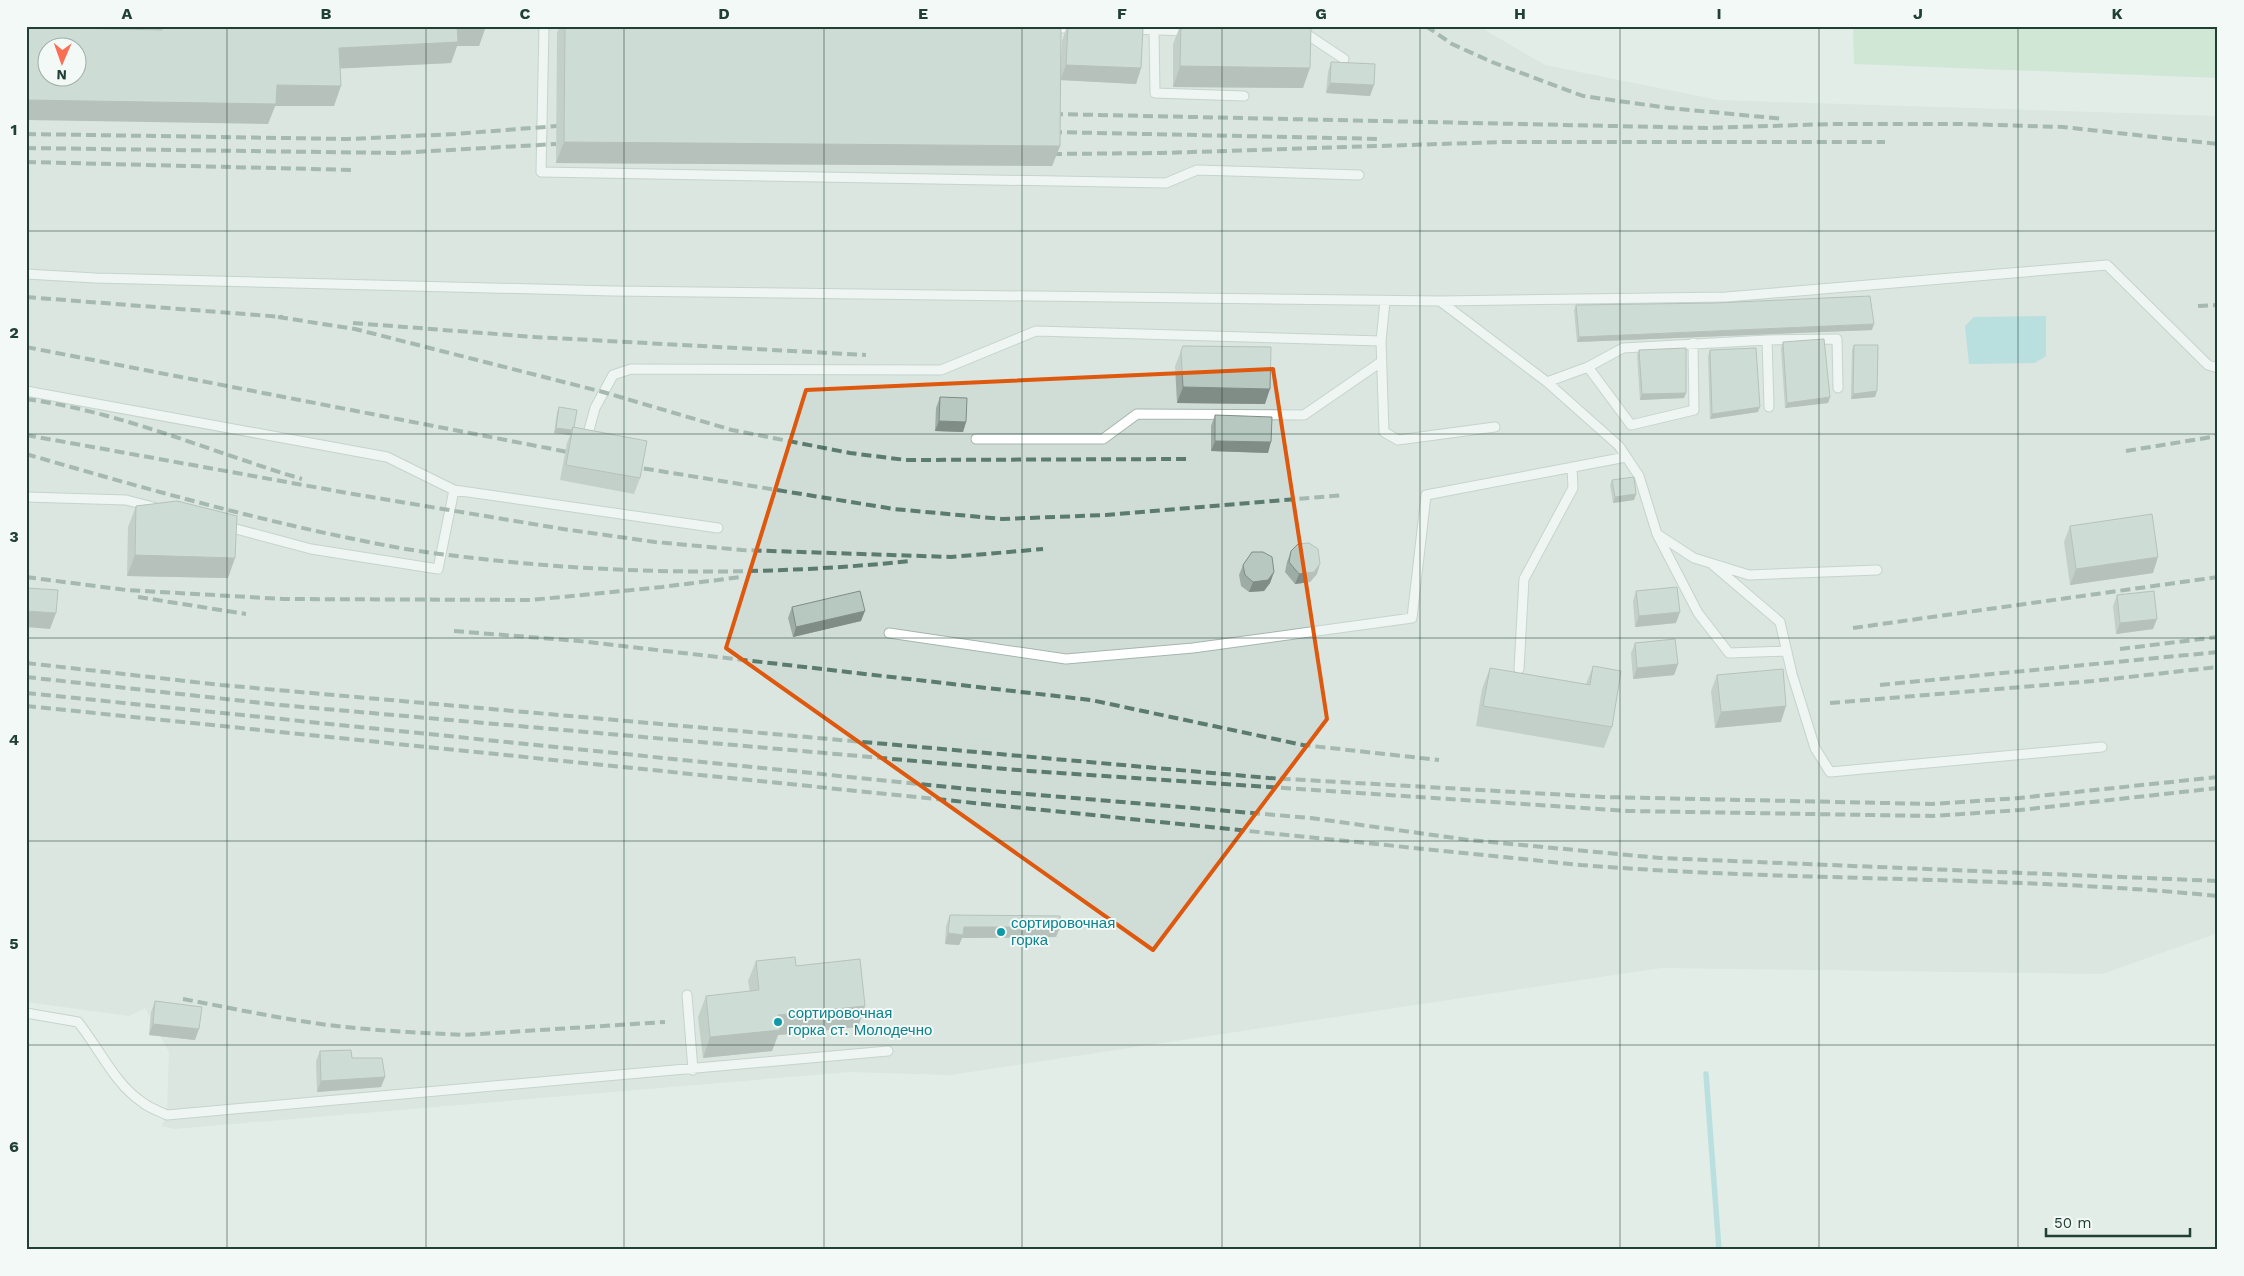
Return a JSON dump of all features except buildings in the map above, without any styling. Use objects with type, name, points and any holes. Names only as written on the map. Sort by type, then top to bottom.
[{"type":"lane","points":[[544,26],[541,172],[1166,182],[1197,170],[1359,175]]},
{"type":"lane","points":[[1046,28],[1085,29]]},
{"type":"lane","points":[[1125,29],[1201,31]]},
{"type":"lane","points":[[1154,30],[1155,93],[1244,96]]},
{"type":"lane","points":[[1296,33],[1305,33],[1344,59]]},
{"type":"lane","points":[[26,274],[94,278],[613,291],[1440,301],[1726,297],[2107,265],[2208,366],[2218,368]]},
{"type":"lane","points":[[1386,301],[1381,341],[1384,432],[1398,440],[1495,427]]},
{"type":"lane","points":[[1440,301],[1547,382],[1619,446],[1639,476],[1657,534],[1698,613],[1729,653],[1787,651]]},
{"type":"lane","points":[[584,446],[595,408],[613,375],[631,369],[940,370],[1036,331],[1381,341]]},
{"type":"lane","points":[[1547,382],[1588,367],[1623,348],[1693,343],[1837,339],[1838,388]]},
{"type":"lane","points":[[1767,340],[1769,407]]},
{"type":"lane","points":[[1588,367],[1631,425],[1694,410],[1693,343]]},
{"type":"lane","points":[[976,439],[1103,438],[1137,414],[1304,415],[1382,362]]},
{"type":"lane","points":[[26,391],[387,457],[454,490],[718,528]]},
{"type":"lane","points":[[889,633],[1066,659],[1193,648],[1412,618],[1426,495],[1626,457]]},
{"type":"lane","points":[[1519,669],[1524,579],[1572,488],[1572,467]]},
{"type":"lane","points":[[218,525],[311,549],[438,569],[454,490]]},
{"type":"lane","points":[[26,497],[126,500],[163,510]]},
{"type":"lane","points":[[1657,534],[1694,558],[1749,575],[1877,570]]},
{"type":"lane","points":[[1712,564],[1780,622],[1815,748],[1830,772],[2102,747]]},
{"type":"lane","points":[[687,995],[694,1070]]},
{"type":"lane","points":[[26,1013],[78,1022],[94,1042],[116,1078],[142,1102],[167,1114],[694,1070],[888,1051]]},
{"type":"highlighted area","points":[[1273,369],[1327,719],[1153,950],[726,648],[806,390]]},
{"type":"shaded area","points":[[26,26],[1478,26],[1545,65],[1718,100],[2218,116],[2218,933],[2102,974],[1661,968],[950,1075],[849,1072],[174,1129],[162,1126],[167,1114],[169,1052],[145,1008],[129,1016],[26,1002]]},
{"type":"green space","points":[[1853,26],[2218,26],[2218,78],[1854,64]]},
{"type":"water","points":[[2046,316],[2046,356],[2035,363],[1969,364],[1965,326],[1974,317]]},
{"type":"waterway","points":[[1706,1074],[1719,1250]]},
{"type":"railway","points":[[1426,26],[1452,44],[1492,62],[1583,96],[1669,108],[1784,119]]},
{"type":"railway","points":[[1053,114],[1707,128],[1832,124],[1962,124],[2063,127],[2218,144]]},
{"type":"railway","points":[[26,134],[348,139],[455,134],[557,126]]},
{"type":"railway","points":[[1052,132],[1382,139]]},
{"type":"railway","points":[[1052,154],[1162,153],[1502,142],[1885,142]]},
{"type":"railway","points":[[26,148],[396,153],[556,144]]},
{"type":"railway","points":[[26,162],[353,170]]},
{"type":"railway","points":[[26,297],[283,317]]},
{"type":"railway","points":[[2198,306],[2218,305]]},
{"type":"railway","points":[[278,317],[355,329],[603,392],[732,430],[850,453],[906,460],[1187,459]]},
{"type":"railway","points":[[353,323],[535,337],[866,355]]},
{"type":"railway","points":[[26,347],[578,454]]},
{"type":"railway","points":[[26,399],[62,405],[132,423],[302,479]]},
{"type":"railway","points":[[26,435],[353,494],[563,529],[655,542],[742,550],[951,557],[1043,549]]},
{"type":"railway","points":[[2126,451],[2218,436]]},
{"type":"railway","points":[[26,454],[252,516],[343,537],[417,551],[552,566],[655,571],[706,572],[809,569],[911,561]]},
{"type":"railway","points":[[629,466],[894,509],[1002,519],[1106,515],[1344,495]]},
{"type":"railway","points":[[26,577],[126,590],[283,599],[531,600],[741,577]]},
{"type":"railway","points":[[1853,628],[2218,577]]},
{"type":"railway","points":[[138,597],[246,614]]},
{"type":"railway","points":[[454,631],[579,641],[1091,700],[1303,745],[1439,760]]},
{"type":"railway","points":[[2120,649],[2218,637]]},
{"type":"railway","points":[[1880,685],[2218,652]]},
{"type":"railway","points":[[26,663],[221,685],[1269,778],[1603,797],[1932,804],[2019,798],[2218,777]]},
{"type":"railway","points":[[1830,703],[2093,681],[2218,667]]},
{"type":"railway","points":[[26,677],[280,705],[1029,771],[1628,811],[1933,816],[2020,810],[2218,788]]},
{"type":"railway","points":[[26,693],[968,789],[1311,818],[1469,840],[1660,858],[2218,881]]},
{"type":"railway","points":[[26,706],[1581,865],[1740,874],[1979,881],[2138,889],[2218,896]]},
{"type":"railway","points":[[183,999],[345,1027],[463,1035],[665,1022]]},
{"type":"place","name":"сортировочная горка","points":[[1001,932]]},
{"type":"place","name":"сортировочная горка ст. Молодечно","points":[[778,1022]]}]
